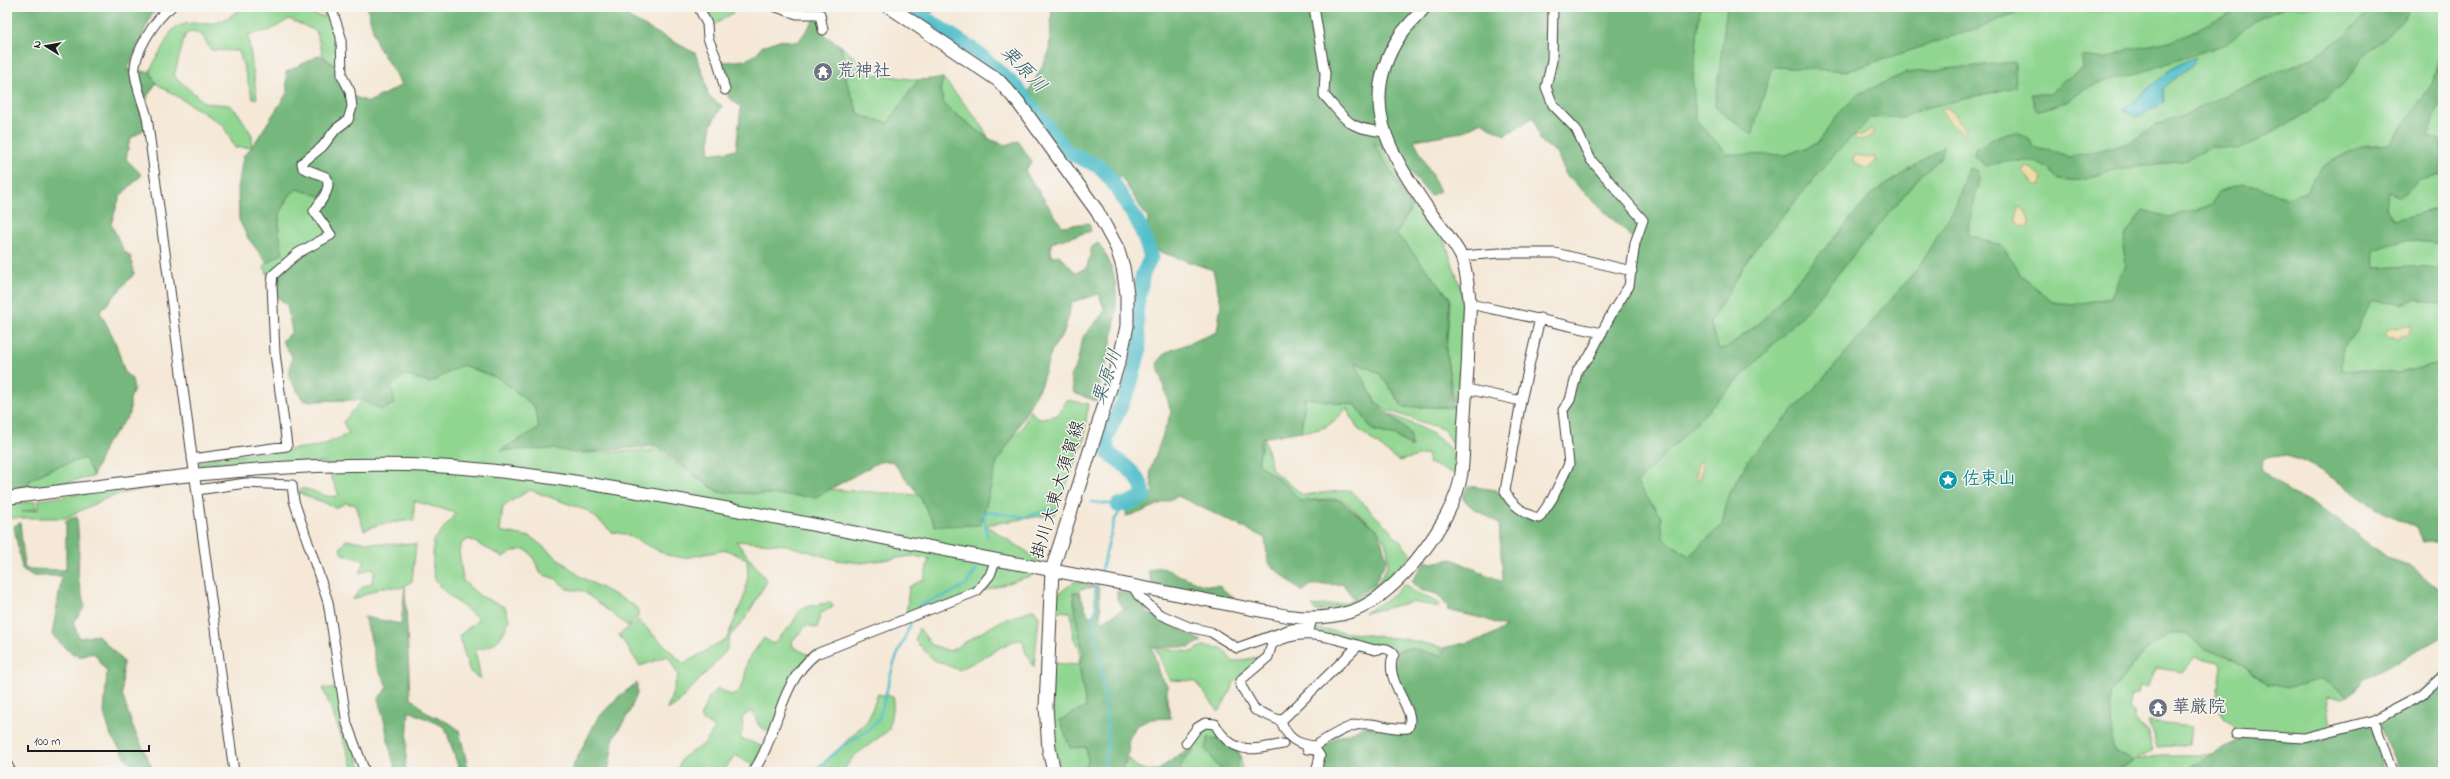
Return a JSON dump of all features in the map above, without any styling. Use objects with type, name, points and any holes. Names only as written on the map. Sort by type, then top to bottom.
[{"type":"main road","name":"掛川大東大須賀線","points":[[890,7],[992,76],[1018,102],[1104,220],[1123,267],[1127,294],[1127,326],[1121,354],[1052,570],[1046,707],[1049,749],[1054,772]]},
{"type":"street","points":[[171,7],[159,16],[139,53],[135,73],[146,117],[234,772]]},
{"type":"street","points":[[192,459],[287,446],[275,353],[273,275],[298,253],[330,235],[314,211],[328,189],[328,180],[326,177],[303,168],[302,163],[322,147],[336,129],[348,120],[352,107],[350,91],[342,76],[341,37],[331,7]]},
{"type":"street","points":[[776,7],[797,14],[820,14],[823,30]]},
{"type":"street","points":[[1314,7],[1325,73],[1324,95],[1351,126],[1363,130],[1385,132]]},
{"type":"street","points":[[7,498],[195,474],[318,465],[411,465],[523,474],[641,492],[996,558],[1288,616],[1312,618],[1354,611],[1377,599],[1405,572],[1435,536],[1452,509],[1461,476],[1470,304],[1460,256],[1398,165],[1385,132],[1379,97],[1381,79],[1401,34],[1425,7]]},
{"type":"street","points":[[1540,318],[1521,401],[1505,491],[1508,499],[1532,517],[1539,518],[1552,499],[1569,464],[1563,410],[1570,400],[1578,369],[1589,356],[1613,310],[1629,286],[1635,243],[1643,220],[1591,160],[1576,128],[1553,105],[1546,87],[1552,61],[1552,7]]},
{"type":"street","points":[[701,8],[707,24],[708,38],[718,62],[725,90]]},
{"type":"street","points":[[1460,256],[1500,253],[1556,253],[1632,271]]},
{"type":"street","points":[[1470,304],[1540,318],[1602,333]]},
{"type":"street","points":[[1466,389],[1521,401]]},
{"type":"street","points":[[197,490],[246,483],[292,485],[294,501],[328,602],[347,724],[365,772]]},
{"type":"street","points":[[753,772],[763,758],[794,679],[806,662],[816,654],[977,591],[990,575],[996,558]]},
{"type":"street","points":[[1132,585],[1145,602],[1159,614],[1189,627],[1211,632],[1231,647],[1243,648],[1304,633],[1315,634],[1375,650],[1384,648],[1390,649],[1394,654],[1391,668],[1400,696],[1409,711],[1410,725],[1408,728],[1398,729],[1369,724],[1354,725],[1312,747],[1275,742],[1263,743]]},
{"type":"street","points":[[1270,641],[1291,629],[1310,627],[1312,618]]},
{"type":"street","points":[[1270,641],[1268,657],[1242,679],[1240,684],[1255,710],[1282,721],[1288,737],[1316,750],[1320,756],[1316,772]]},
{"type":"street","points":[[1282,721],[1358,646]]},
{"type":"street","points":[[2236,734],[2304,738],[2374,720],[2422,695],[2443,676]]},
{"type":"street","points":[[2374,720],[2392,772]]},
{"type":"street","points":[[1186,743],[1197,728],[1205,723],[1215,724],[1223,737],[1245,750],[1283,744]]},
{"type":"street","points":[[7,764],[11,772]]},
{"type":"green space","points":[[7,7],[162,7],[152,14],[127,70],[150,72],[156,83],[147,97],[146,128],[130,139],[126,159],[142,175],[120,196],[111,224],[123,249],[131,257],[134,274],[100,312],[115,341],[125,373],[132,379],[134,390],[130,399],[130,414],[106,444],[93,476],[85,458],[50,469],[27,482],[31,489],[7,492]]},
{"type":"green space","points":[[244,7],[277,7],[325,17],[321,7],[326,7],[334,28],[340,70],[323,56],[316,31],[289,19],[271,30],[248,35],[257,98],[253,99],[239,51],[211,50],[202,35],[192,31],[185,35],[174,76],[205,103],[229,105],[238,113],[252,135],[252,147],[235,148],[223,125],[154,82],[150,70],[172,30],[188,23],[219,22]]},
{"type":"green space","points":[[367,7],[619,7],[629,18],[695,53],[705,79],[708,96],[722,106],[711,125],[709,154],[736,150],[741,107],[728,97],[721,62],[744,60],[754,56],[761,47],[779,40],[798,42],[817,16],[824,35],[841,46],[847,83],[859,115],[888,123],[918,80],[943,78],[940,90],[945,106],[989,139],[1006,145],[1018,141],[1032,162],[1025,171],[1062,226],[1089,223],[1091,231],[1051,243],[1051,257],[1059,255],[1076,273],[1087,267],[1092,247],[1098,243],[1109,261],[1115,280],[1115,320],[1096,401],[1074,393],[1070,376],[1077,364],[1083,337],[1105,311],[1099,294],[1072,302],[1064,332],[1052,350],[1041,384],[1013,437],[997,462],[981,525],[935,526],[919,495],[892,461],[879,462],[816,497],[718,492],[656,446],[574,453],[556,449],[501,450],[539,428],[534,406],[500,379],[462,365],[430,383],[405,375],[391,386],[395,403],[383,410],[362,400],[304,401],[289,378],[292,356],[282,341],[292,332],[287,305],[277,297],[276,290],[280,282],[274,275],[328,236],[321,213],[327,203],[323,197],[297,189],[289,196],[284,203],[279,218],[283,253],[267,263],[248,238],[239,220],[238,189],[243,156],[252,147],[287,93],[286,72],[320,55],[340,70],[338,80],[346,94],[369,102],[402,85],[377,45]]},
{"type":"green space","points":[[705,7],[742,7],[711,27],[702,9]]},
{"type":"green space","points":[[915,7],[939,7],[927,16]]},
{"type":"green space","points":[[1052,7],[1700,7],[1693,81],[1696,120],[1727,154],[1786,155],[1818,143],[1838,114],[1857,95],[1905,73],[2015,62],[2016,87],[1925,108],[1904,117],[1871,118],[1834,155],[1752,253],[1710,323],[1719,349],[1726,348],[1762,321],[1872,194],[1944,146],[1939,160],[1921,175],[1811,306],[1637,483],[1661,517],[1663,538],[1689,556],[1722,525],[1728,495],[1751,456],[1832,369],[1917,269],[1955,207],[1969,168],[1977,171],[1979,179],[1967,234],[2002,246],[2021,275],[2053,302],[2074,304],[2110,298],[2126,265],[2123,246],[2126,234],[2143,210],[2169,217],[2212,205],[2217,192],[2244,183],[2276,193],[2286,198],[2305,192],[2324,165],[2361,146],[2390,144],[2432,84],[2443,41],[2443,100],[2438,108],[2429,136],[2440,139],[2443,157],[2439,174],[2419,180],[2400,197],[2389,192],[2385,207],[2394,220],[2443,207],[2443,244],[2406,240],[2373,250],[2375,268],[2411,266],[2443,268],[2443,304],[2415,299],[2403,304],[2375,301],[2370,304],[2357,331],[2343,348],[2342,370],[2398,373],[2443,363],[2443,393],[2436,394],[2443,413],[2443,543],[2423,541],[2417,528],[2386,514],[2337,481],[2306,463],[2290,457],[2276,456],[2263,459],[2262,471],[2291,493],[2319,506],[2387,558],[2410,565],[2443,593],[2443,637],[2365,679],[2348,697],[2323,679],[2287,688],[2268,684],[2236,660],[2206,650],[2184,633],[2171,633],[2146,650],[2110,693],[2113,749],[2133,762],[2114,772],[1410,772],[1391,768],[1387,772],[1320,772],[1323,748],[1333,739],[1366,726],[1393,731],[1410,721],[1394,678],[1397,652],[1409,648],[1443,656],[1443,648],[1485,638],[1506,627],[1485,619],[1447,610],[1448,607],[1437,594],[1420,590],[1411,582],[1426,561],[1432,563],[1452,559],[1503,582],[1499,523],[1474,509],[1462,498],[1468,486],[1495,490],[1538,520],[1569,464],[1565,411],[1580,370],[1632,285],[1637,242],[1566,175],[1557,153],[1540,141],[1534,117],[1505,135],[1481,122],[1462,132],[1414,140],[1440,191],[1430,196],[1400,159],[1373,142],[1412,207],[1396,235],[1406,244],[1450,298],[1446,351],[1453,407],[1404,407],[1379,373],[1355,362],[1375,402],[1410,433],[1412,447],[1396,436],[1372,430],[1356,405],[1305,398],[1301,431],[1262,438],[1258,464],[1287,486],[1300,501],[1339,500],[1378,530],[1387,559],[1374,584],[1353,598],[1343,584],[1311,585],[1302,592],[1268,563],[1265,538],[1178,496],[1139,513],[1126,516],[1127,508],[1153,493],[1150,471],[1171,412],[1157,363],[1167,352],[1217,332],[1221,304],[1213,270],[1146,247],[1148,219],[1122,178],[1071,152],[1064,138],[1029,91],[1049,53]]},
{"type":"green space","points":[[1671,7],[2443,7],[2443,497],[2302,355],[1685,603],[1620,474]]},
{"type":"green space","points":[[1727,7],[1817,7],[1821,9],[1845,7],[2029,7],[1984,26],[1848,71],[1772,67],[1752,135],[1715,106]]},
{"type":"green space","points":[[2039,7],[2138,7],[2104,11]]},
{"type":"green space","points":[[2245,7],[2287,7],[2256,20],[2226,44],[2142,72],[2095,84],[2061,104],[2036,111],[2031,94],[2051,94],[2064,80],[2083,70],[2082,56],[2104,59],[2129,49],[2174,40]]},
{"type":"green space","points":[[2372,7],[2412,7],[2402,21],[2363,57],[2345,82],[2325,100],[2288,124],[2239,149],[2212,147],[2183,161],[2127,168],[2072,181],[2058,180],[2048,168],[2042,164],[2017,161],[1986,166],[1974,156],[1975,149],[1998,136],[2017,132],[2030,140],[2033,147],[2044,150],[2050,149],[2069,157],[2130,143],[2156,124],[2184,115],[2258,80],[2311,59],[2347,34]]},
{"type":"green space","points":[[841,46],[873,74],[918,80],[888,123],[859,115],[847,83]]},
{"type":"green space","points":[[943,78],[981,124],[989,139],[945,106],[940,92]]},
{"type":"green space","points":[[1381,137],[1383,150],[1418,207],[1445,241],[1462,292],[1459,457],[1445,430],[1387,410],[1376,402],[1354,362],[1379,373],[1402,406],[1455,408],[1446,351],[1450,298],[1396,235],[1412,207],[1372,141]]},
{"type":"green space","points":[[297,187],[322,193],[327,200],[334,240],[282,286],[274,288],[264,267],[273,246],[280,216],[284,206],[289,196]]},
{"type":"green space","points":[[462,365],[500,378],[534,406],[540,428],[502,450],[556,449],[583,453],[657,450],[718,492],[825,489],[919,495],[935,526],[997,462],[1002,449],[1023,427],[1030,410],[1038,419],[1058,415],[1067,400],[1088,404],[1084,440],[1055,514],[985,525],[1040,560],[1039,573],[906,616],[909,587],[924,579],[929,559],[912,556],[861,563],[837,560],[786,545],[736,541],[767,581],[745,619],[730,636],[726,651],[677,704],[667,710],[678,675],[668,656],[640,666],[619,635],[638,620],[684,664],[727,638],[744,597],[748,576],[747,559],[726,550],[684,558],[667,555],[625,534],[612,532],[588,511],[530,490],[503,506],[500,531],[531,537],[581,577],[632,604],[639,610],[638,617],[628,626],[583,591],[567,589],[556,579],[541,574],[528,551],[519,550],[503,557],[469,539],[462,543],[459,551],[463,581],[480,596],[505,607],[509,619],[501,637],[494,644],[475,650],[481,679],[470,672],[459,636],[479,619],[442,589],[434,575],[433,541],[456,513],[414,501],[414,520],[380,524],[364,530],[356,505],[346,503],[335,508],[300,493],[300,489],[305,489],[329,496],[339,495],[325,462],[203,468],[199,463],[214,458],[320,446],[349,434],[343,422],[362,400],[383,410],[391,386],[405,374],[430,383]]},
{"type":"green space","points":[[1305,398],[1356,405],[1373,430],[1396,436],[1411,448],[1410,433],[1389,414],[1422,428],[1444,443],[1451,452],[1455,462],[1455,474],[1429,463],[1427,454],[1398,461],[1357,428],[1347,408],[1327,426],[1316,430],[1301,431]]},
{"type":"green space","points":[[1264,437],[1272,470],[1303,495],[1350,490],[1390,530],[1411,555],[1381,588],[1371,595],[1348,605],[1316,611],[1312,606],[1344,602],[1354,599],[1367,591],[1378,582],[1384,572],[1388,562],[1388,551],[1384,540],[1376,529],[1346,503],[1336,499],[1300,501],[1287,486],[1258,464]]},
{"type":"green space","points":[[86,458],[93,477],[31,489],[29,481],[52,468]]},
{"type":"green space","points":[[187,478],[109,497],[65,518],[7,518],[7,504],[35,501],[37,508],[22,512],[39,509],[39,500]]},
{"type":"green space","points":[[77,517],[79,546],[78,579],[85,607],[73,622],[79,638],[98,635],[123,661],[122,694],[132,725],[154,772],[136,772],[111,736],[104,713],[107,672],[94,653],[79,657],[67,650],[52,635],[62,576],[33,576],[22,569],[14,526],[20,523],[25,569],[66,570],[66,520]]},
{"type":"green space","points":[[346,540],[383,544],[416,544],[412,581],[401,588],[383,587],[352,600],[363,586],[371,584],[375,572],[373,568],[360,573],[365,561],[342,554],[340,549]]},
{"type":"green space","points":[[1160,567],[1203,585],[1219,586],[1235,599],[1152,584],[1148,571]]},
{"type":"green space","points":[[1075,581],[1095,587],[1080,589],[1079,592],[1073,592],[1077,624],[1084,654],[1079,665],[1080,648],[1074,639],[1071,612],[1055,611],[1058,594]]},
{"type":"green space","points":[[1405,584],[1411,590],[1438,603],[1439,607],[1412,602],[1364,613],[1388,599]]},
{"type":"green space","points":[[405,586],[410,696],[427,713],[451,724],[459,730],[469,772],[460,772],[445,727],[409,711],[405,772],[397,772],[378,699],[388,687],[376,665],[370,635],[364,617],[401,624]]},
{"type":"green space","points":[[1094,587],[1099,588],[1101,622],[1124,609],[1117,599],[1117,591],[1134,596],[1148,613],[1202,641],[1190,647],[1152,647],[1159,674],[1167,685],[1167,702],[1171,718],[1151,719],[1136,726],[1128,741],[1129,753],[1120,772],[1077,772],[1088,763],[1086,747],[1070,748],[1060,720],[1086,707],[1079,665],[1084,654],[1077,625],[1073,593],[1079,592],[1089,617],[1096,613]]},
{"type":"green space","points":[[831,602],[833,607],[821,613],[817,628],[807,625],[792,641],[793,647],[809,655],[769,732],[759,726],[752,711],[742,717],[743,729],[740,738],[764,747],[754,765],[735,755],[723,772],[708,769],[706,772],[676,772],[683,757],[704,744],[715,729],[700,718],[709,697],[718,688],[730,695],[737,694],[744,682],[747,661],[764,638],[773,644],[792,624],[801,608]]},
{"type":"green space","points":[[1034,609],[1039,617],[1034,667],[1025,651],[1023,640],[1013,641],[959,670],[934,660],[915,641],[919,628],[932,645],[950,651],[1001,621]]},
{"type":"green space","points":[[1304,628],[1404,639],[1441,647],[1441,656],[1409,648],[1394,651],[1290,629]]},
{"type":"green space","points":[[2171,633],[2184,633],[2206,650],[2236,660],[2268,684],[2321,677],[2348,697],[2341,699],[2327,697],[2331,727],[2302,735],[2236,730],[2224,718],[2216,702],[2221,666],[2219,663],[2195,658],[2183,672],[2156,668],[2147,688],[2140,686],[2137,694],[2131,695],[2128,708],[2133,712],[2134,719],[2147,731],[2153,750],[2134,761],[2160,755],[2213,755],[2186,772],[2115,772],[2132,762],[2111,749],[2110,693],[2146,650]]},
{"type":"green space","points":[[1202,646],[1222,648],[1233,662],[1258,657],[1234,683],[1219,712],[1195,681],[1169,680],[1156,648],[1192,652]]},
{"type":"green space","points":[[1053,663],[1079,665],[1086,707],[1086,747],[1088,763],[1077,772],[1060,772],[1055,745],[1052,704]]},
{"type":"green space","points":[[2443,674],[2443,772],[2400,772],[2377,720]]},
{"type":"green space","points":[[637,683],[637,694],[629,713],[614,737],[608,772],[570,772],[597,719],[619,696]]},
{"type":"green space","points":[[323,688],[338,689],[362,772],[355,772]]},
{"type":"green space","points":[[878,694],[894,697],[889,730],[854,756],[842,772],[815,772],[868,720]]},
{"type":"green space","points":[[2370,721],[2384,772],[2181,772],[2242,739],[2267,735],[2304,738]]},
{"type":"green space","points":[[2148,722],[2191,727],[2189,745],[2157,747]]},
{"type":"green space","points":[[1205,723],[1225,736],[1236,746],[1241,759],[1241,768],[1244,772],[1178,772],[1186,756],[1195,751],[1189,744]]},
{"type":"green space","points":[[1209,737],[1218,739],[1228,745],[1232,744],[1240,756],[1235,772],[1226,772],[1218,767],[1205,748]]},
{"type":"green space","points":[[1190,749],[1195,751],[1187,755],[1179,772],[1158,772],[1172,759]]},
{"type":"green space","points":[[1129,758],[1139,768],[1145,770],[1158,770],[1177,764],[1178,772],[1120,772]]},
{"type":"sand","points":[[1947,108],[1955,114],[1965,131],[1962,133],[1953,126],[1941,110]]},
{"type":"sand","points":[[1871,129],[1874,131],[1869,137],[1860,140],[1855,139],[1855,135],[1862,135]]},
{"type":"sand","points":[[1858,155],[1868,158],[1874,157],[1876,162],[1867,169],[1853,161],[1854,156]]},
{"type":"sand","points":[[2027,167],[2032,169],[2042,178],[2041,185],[2036,185],[2022,172],[2024,168]]},
{"type":"sand","points":[[2018,207],[2023,209],[2028,216],[2030,225],[2027,227],[2021,226],[2016,220]]},
{"type":"sand","points":[[2412,324],[2408,336],[2403,335],[2398,339],[2388,337],[2387,330]]},
{"type":"sand","points":[[1698,461],[1702,462],[1703,470],[1699,480],[1696,479]]},
{"type":"water","points":[[2196,57],[2192,65],[2163,88],[2164,102],[2156,108],[2136,117],[2123,109],[2167,73],[2186,61]]},
{"type":"waterway","name":"栗原川","points":[[908,7],[977,52],[1019,90],[1067,152],[1100,167],[1112,181],[1128,207]]},
{"type":"waterway","name":"栗原川","points":[[1118,505],[1126,504],[1144,496],[1140,483],[1131,471],[1108,453],[1106,438],[1130,386],[1139,351],[1136,310],[1143,274],[1151,257],[1140,226],[1131,211]]},
{"type":"waterway","points":[[1092,502],[1118,505],[1119,513],[1114,521],[1100,577]]},
{"type":"waterway","points":[[987,537],[984,514],[988,512],[1025,517],[1053,509]]},
{"type":"waterway","points":[[916,612],[919,605],[949,594],[967,584],[976,569]]},
{"type":"waterway","points":[[1098,583],[1095,591],[1096,609],[1092,622],[1098,644],[1106,711],[1108,743],[1103,772]]},
{"type":"waterway","points":[[813,772],[843,746],[867,731],[879,719],[894,663],[913,618]]},
{"type":"place","name":"荒神社","points":[[823,72]]},
{"type":"place","name":"佐束山","points":[[1948,480]]},
{"type":"place","name":"華厳院","points":[[2158,708]]}]
